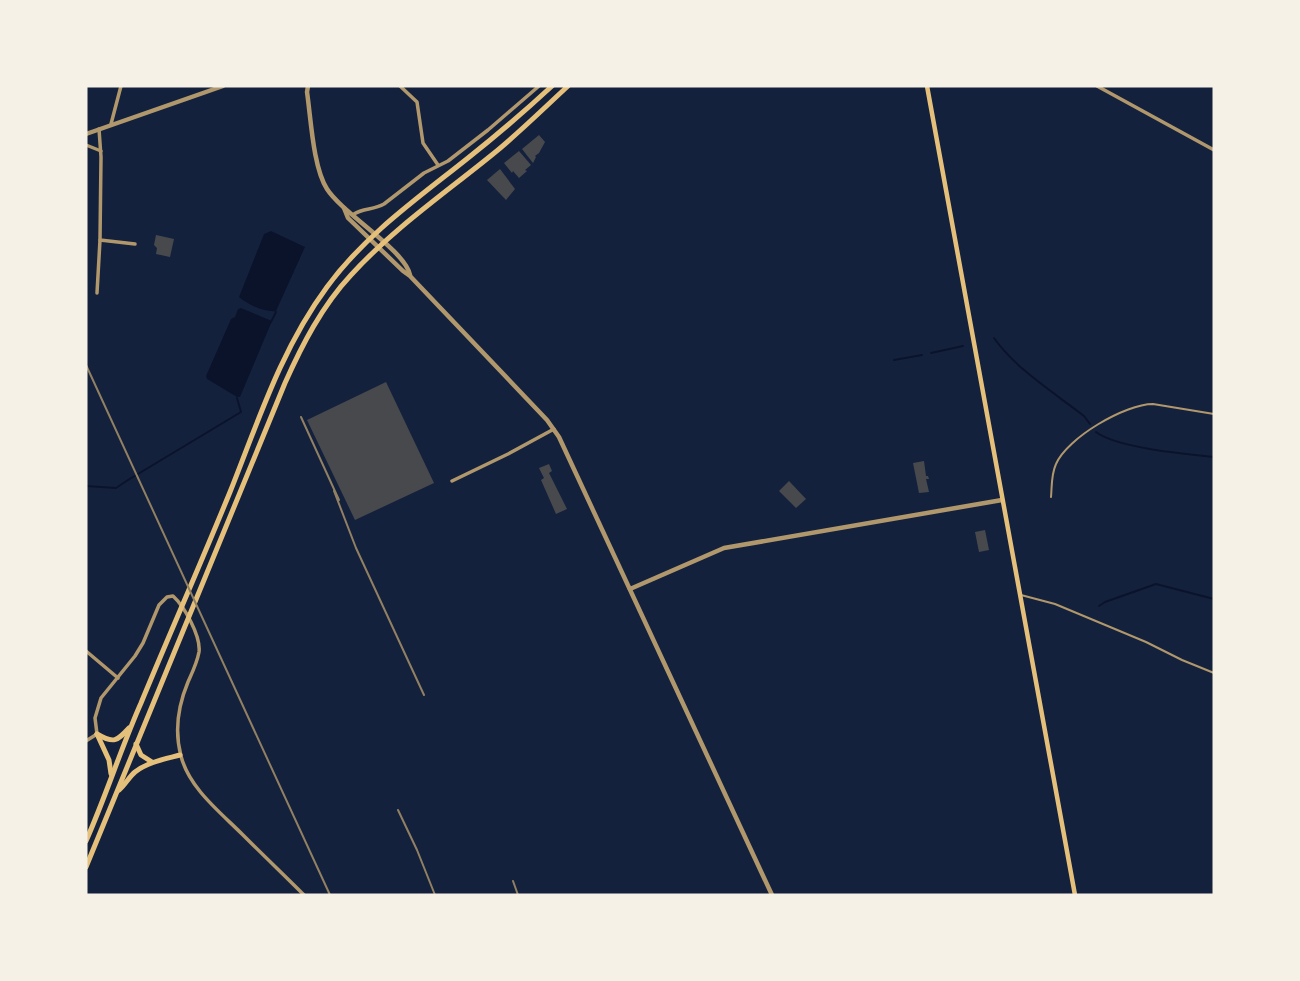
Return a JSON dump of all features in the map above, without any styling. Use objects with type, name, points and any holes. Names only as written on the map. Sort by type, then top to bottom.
[{"type":"main road","points":[[86,841],[277,373],[291,345],[327,287],[372,236],[522,114],[552,86]]},
{"type":"main road","points":[[86,867],[281,391],[306,339],[335,295],[380,244],[512,138],[568,86]]},
{"type":"main road","points":[[927,86],[1075,895]]},
{"type":"main road","points":[[96,734],[106,740],[120,739],[133,722]]},
{"type":"main road","points":[[96,734],[109,760],[111,777]]},
{"type":"main road","points":[[136,744],[141,755],[153,762]]},
{"type":"main road","points":[[116,792],[135,772],[153,762],[180,755]]},
{"type":"street","points":[[111,125],[121,86]]},
{"type":"street","points":[[86,134],[223,86]]},
{"type":"street","points":[[400,86],[417,102],[423,143],[438,166]]},
{"type":"street","points":[[354,214],[362,209],[384,204],[424,173],[448,161],[539,86]]},
{"type":"street","points":[[1097,86],[1214,150]]},
{"type":"street","points":[[307,88],[320,171],[326,186],[344,208],[348,218],[372,236]]},
{"type":"street","points":[[97,293],[100,240],[99,129]]},
{"type":"street","points":[[86,145],[101,151]]},
{"type":"street","points":[[344,208],[354,214],[380,244],[409,268],[410,276],[554,429],[772,895]]},
{"type":"street","points":[[100,240],[135,244]]},
{"type":"street","points":[[452,481],[554,429]]},
{"type":"street","points":[[630,589],[724,548],[1002,500]]},
{"type":"street","points":[[86,740],[96,734],[95,718],[101,698],[144,643],[159,605],[167,597],[173,596],[182,604],[200,649],[179,707],[177,729],[180,755],[196,786],[216,809],[304,895]]},
{"type":"street","points":[[86,651],[118,678]]},
{"type":"lane","points":[[1052,497],[1052,476],[1059,458],[1068,446],[1116,414],[1146,404],[1214,414]]},
{"type":"lane","points":[[1020,595],[1055,604],[1214,673]]},
{"type":"water","points":[[271,231],[305,247],[276,311],[256,307],[239,297],[264,234]]},
{"type":"water","points":[[241,308],[272,321],[240,397],[237,397],[206,376],[231,319]]},
{"type":"building","points":[[539,135],[545,142],[533,163],[522,149]]},
{"type":"building","points":[[519,151],[531,165],[519,178],[504,163]]},
{"type":"building","points":[[500,169],[515,189],[506,200],[487,180]]},
{"type":"building","points":[[156,235],[174,239],[170,257],[156,254]]},
{"type":"building","points":[[386,382],[434,483],[355,520],[307,420]]},
{"type":"building","points":[[924,461],[929,492],[919,493],[913,463]]},
{"type":"building","points":[[549,464],[552,471],[549,473],[567,509],[556,514],[541,480],[544,478],[539,468]]},
{"type":"building","points":[[789,481],[806,499],[796,508],[779,491]]},
{"type":"building","points":[[985,530],[989,550],[979,552],[975,532]]},
{"type":"waterway","points":[[271,322],[276,312]]},
{"type":"waterway","points":[[994,338],[1024,370],[1084,416],[1090,424]]},
{"type":"waterway","points":[[931,353],[963,346]]},
{"type":"waterway","points":[[894,360],[922,355]]},
{"type":"waterway","points":[[86,486],[116,488],[241,412],[237,398]]},
{"type":"waterway","points":[[1096,432],[1106,438],[1135,446],[1214,457]]},
{"type":"waterway","points":[[1099,606],[1156,584],[1214,599]]},
{"type":"railway","points":[[86,365],[330,895]]},
{"type":"railway","points":[[301,417],[339,500]]},
{"type":"railway","points":[[334,491],[356,548],[424,695]]},
{"type":"railway","points":[[398,810],[435,895]]},
{"type":"railway","points":[[513,881],[518,895]]}]
